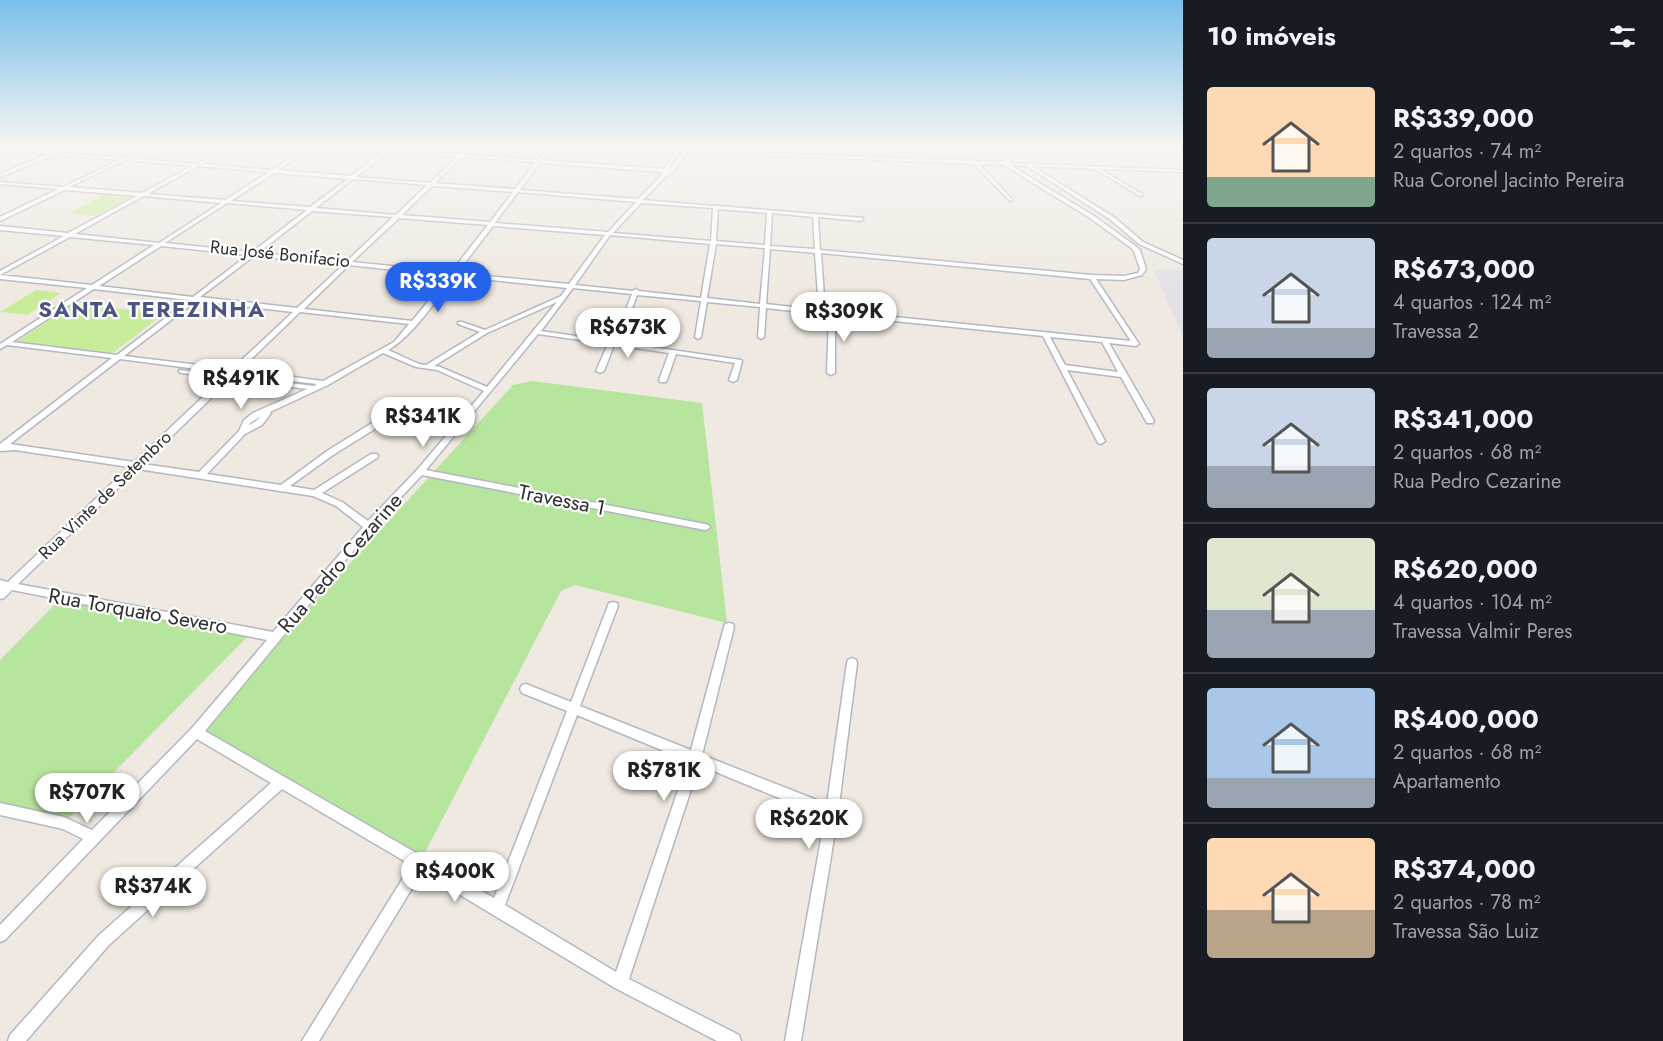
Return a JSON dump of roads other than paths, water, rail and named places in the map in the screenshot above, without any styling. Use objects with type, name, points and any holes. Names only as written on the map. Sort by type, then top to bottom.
[{"type":"street","points":[[0,218],[48,196]]},
{"type":"street","points":[[0,275],[142,196]]},
{"type":"street","points":[[149,196],[817,251],[1092,277],[1124,278],[1140,274],[1143,269],[1137,250],[1130,243],[1056,196]]},
{"type":"street","points":[[1,344],[232,196]]},
{"type":"street","points":[[162,320],[194,299],[211,283],[324,196]]},
{"type":"street","name":"Rua Vinte de Setembro","points":[[0,595],[5,585],[136,466],[419,196]]},
{"type":"street","points":[[202,474],[242,432],[259,423],[267,413],[396,343],[513,196]]},
{"type":"street","points":[[586,196],[861,219]]},
{"type":"street","name":"Rua Pedro Cezarine","points":[[0,935],[196,732],[369,526],[420,472],[535,332],[608,235],[644,196]]},
{"type":"street","points":[[1006,196],[1010,200]]},
{"type":"street","points":[[1076,196],[1113,219],[1141,243],[1183,262]]},
{"type":"street","points":[[698,337],[714,244],[716,206]]},
{"type":"street","points":[[761,337],[770,211]]},
{"type":"street","points":[[815,215],[822,311]]},
{"type":"street","points":[[1092,217],[1113,219]]},
{"type":"street","name":"Rua José Bonifacio","points":[[0,226],[1136,344],[1092,277]]},
{"type":"street","points":[[1106,226],[1124,228]]},
{"type":"street","points":[[1130,243],[1141,243]]},
{"type":"street","points":[[0,275],[413,323]]},
{"type":"street","points":[[4,443],[162,320],[186,298],[211,283]]},
{"type":"street","points":[[622,327],[635,292]]},
{"type":"street","points":[[427,367],[485,332],[561,297]]},
{"type":"street","points":[[831,373],[832,312]]},
{"type":"street","points":[[460,323],[485,332]]},
{"type":"street","points":[[535,332],[739,361],[733,380]]},
{"type":"street","points":[[1046,336],[1101,441]]},
{"type":"street","points":[[1104,340],[1150,421]]},
{"type":"street","points":[[1,344],[315,388]]},
{"type":"street","points":[[600,371],[611,344]]},
{"type":"street","points":[[385,351],[427,367],[438,368],[488,390]]},
{"type":"street","points":[[663,380],[673,352]]},
{"type":"street","points":[[110,360],[235,371],[325,383]]},
{"type":"street","points":[[1062,367],[1124,375]]},
{"type":"street","points":[[285,486],[330,453],[412,402]]},
{"type":"street","points":[[4,443],[136,466],[285,486],[315,493],[339,504],[369,526]]},
{"type":"street","points":[[315,493],[374,456]]},
{"type":"street","name":"Travessa 1","points":[[420,472],[705,527]]},
{"type":"street","name":"Rua Torquato Severo","points":[[5,585],[275,637]]},
{"type":"street","points":[[497,908],[613,606]]},
{"type":"street","points":[[620,983],[696,756],[729,627]]},
{"type":"street","points":[[793,1041],[832,813],[852,663]]},
{"type":"street","points":[[526,689],[832,813]]},
{"type":"street","points":[[196,732],[279,783],[497,908],[620,983],[733,1041]]},
{"type":"street","points":[[16,1041],[104,940],[279,783]]},
{"type":"street","points":[[0,810],[64,823],[96,838]]},
{"type":"street","points":[[310,1041],[419,864]]},
{"type":"district","name":"SANTA TEREZINHA","points":[[152,309]]}]
